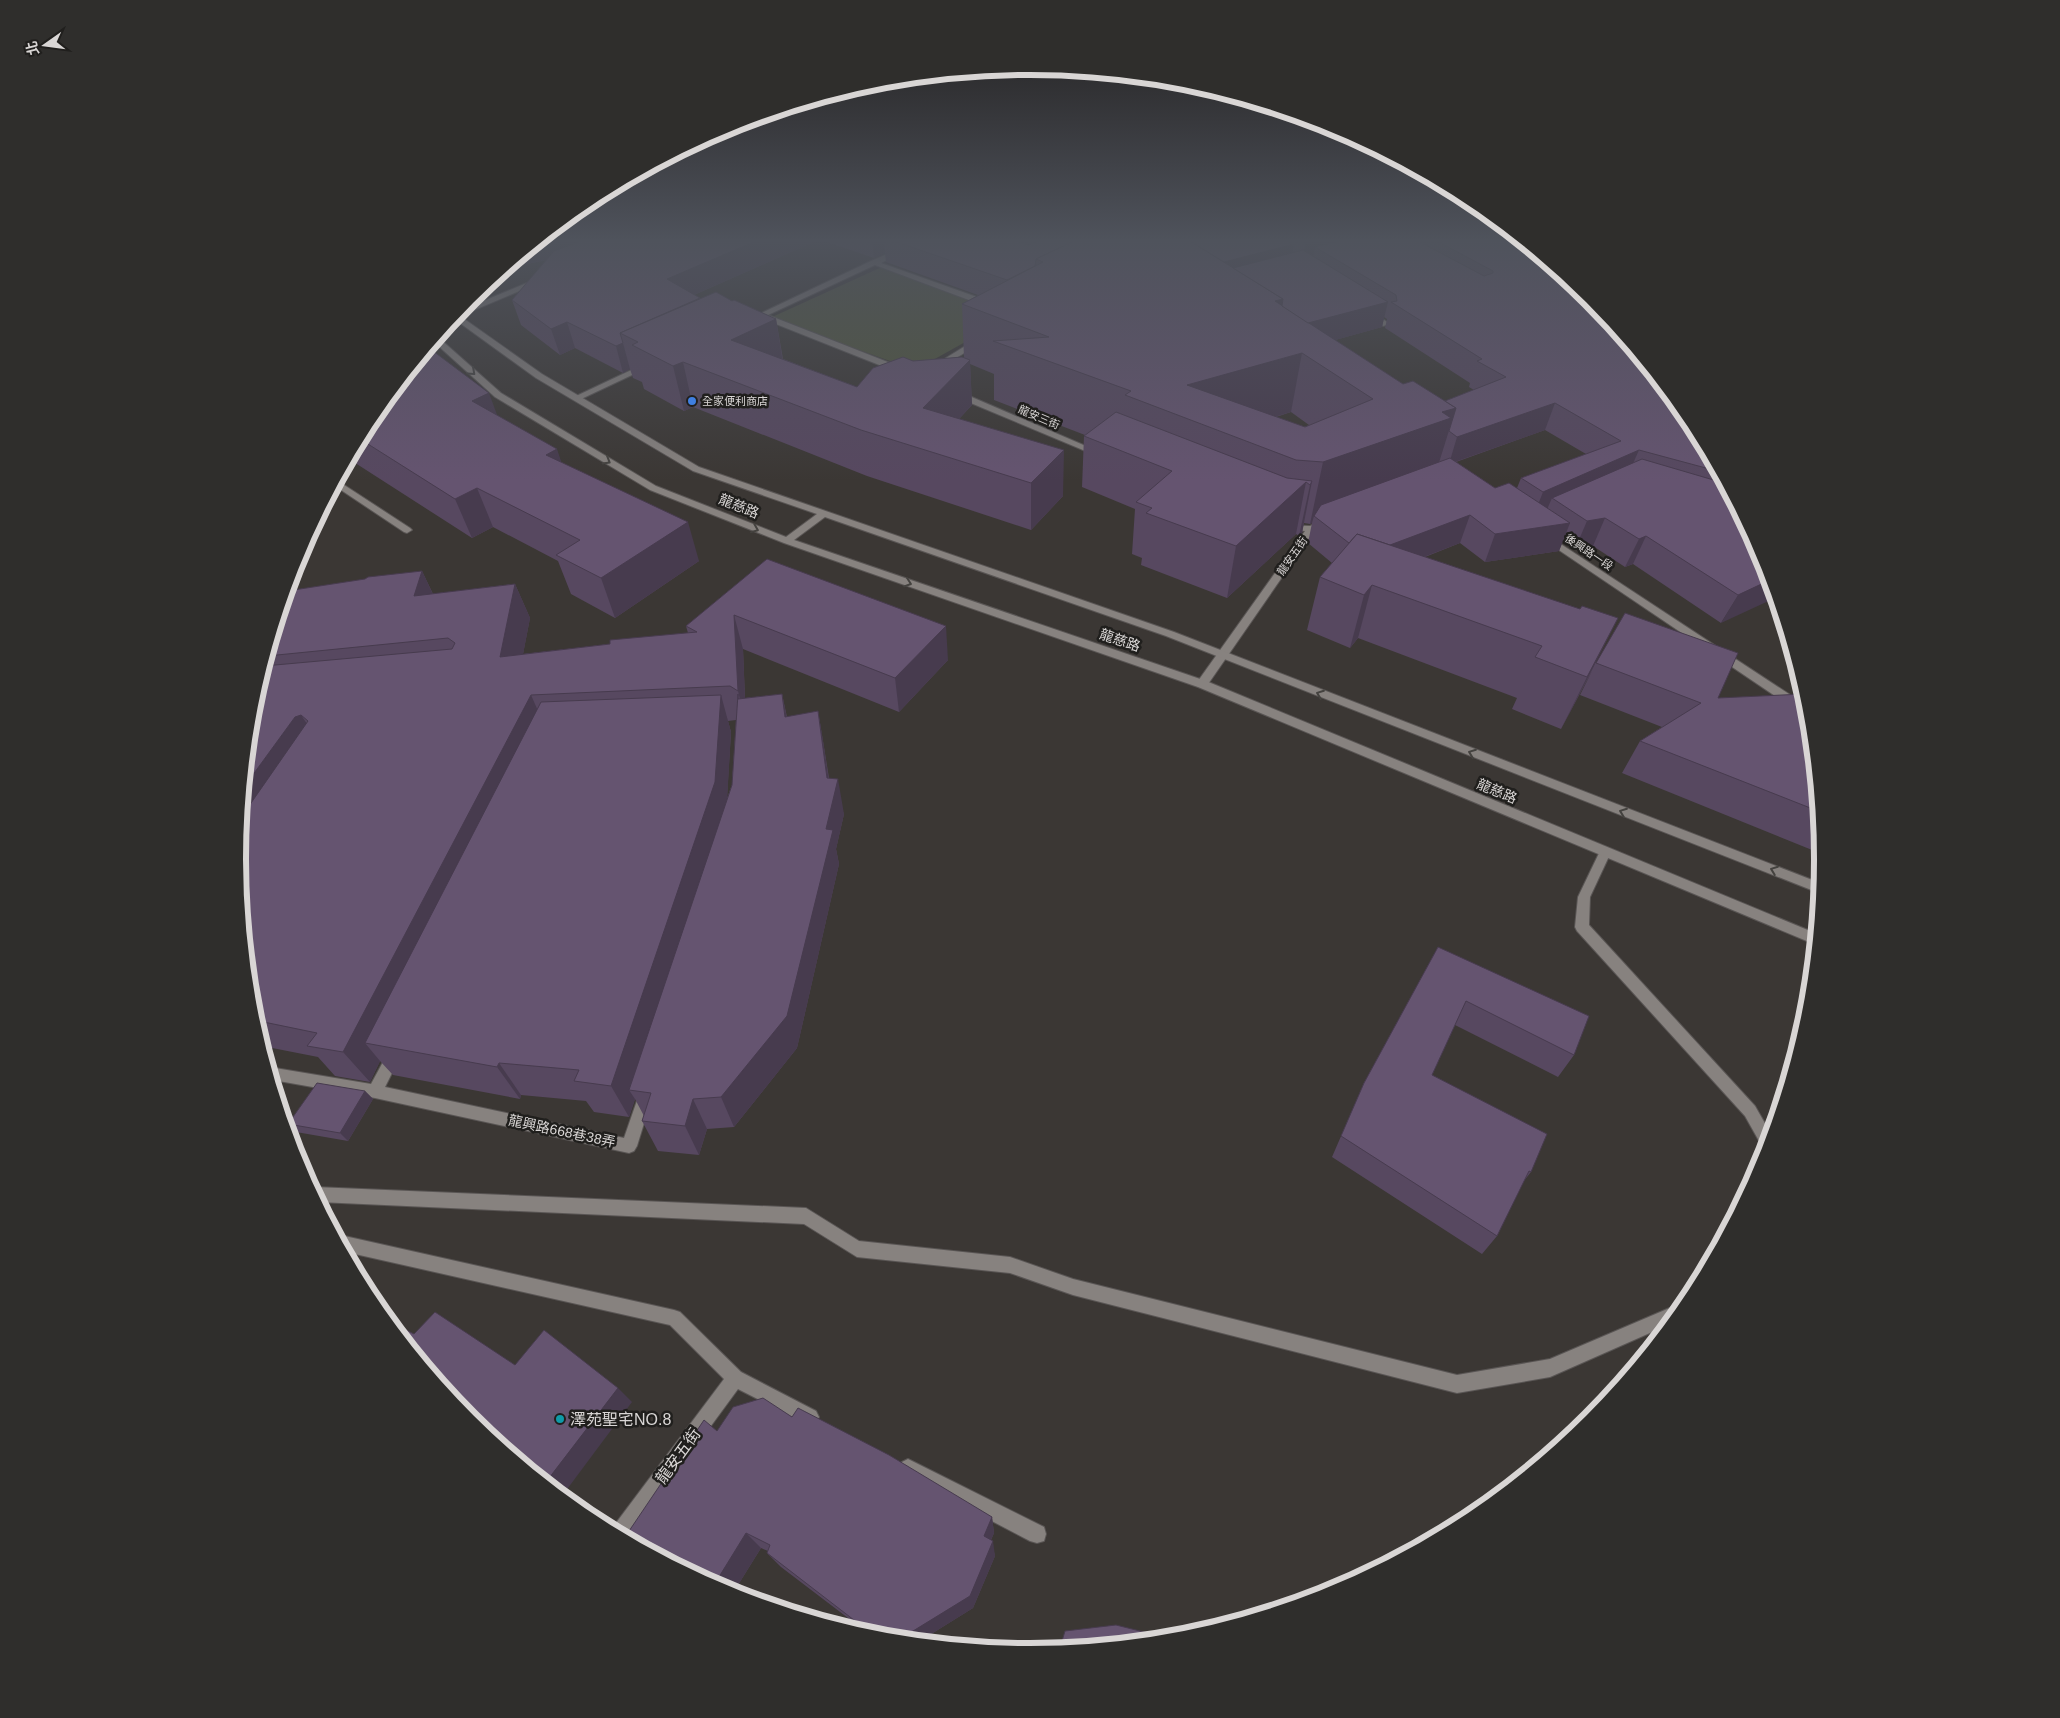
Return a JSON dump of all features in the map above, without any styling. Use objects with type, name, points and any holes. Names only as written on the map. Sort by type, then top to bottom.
[{"type":"street","name":"龍慈路","points":[[464,321],[539,376],[696,469],[1170,634],[1813,885]]},
{"type":"street","points":[[776,321],[909,374]]},
{"type":"street","points":[[1381,321],[1386,324]]},
{"type":"street","points":[[926,373],[987,337]]},
{"type":"street","name":"龍慈路","points":[[440,343],[498,396],[653,488],[787,541],[1202,684],[1809,937]]},
{"type":"street","points":[[576,398],[656,363]]},
{"type":"street","name":"龍安三街","points":[[945,389],[1108,457]]},
{"type":"street","points":[[341,486],[407,530]]},
{"type":"street","points":[[787,541],[825,513]]},
{"type":"street","name":"龍安五街","points":[[1202,684],[1311,528],[1329,522]]},
{"type":"street","points":[[1272,523],[1281,526],[1311,528]]},
{"type":"street","name":"後興路一段","points":[[1537,532],[1799,707]]},
{"type":"street","points":[[1605,852],[1584,897],[1582,928],[1750,1111],[1763,1134]]},
{"type":"street","points":[[375,1092],[398,1047]]},
{"type":"street","name":"龍興路668巷38弄","points":[[277,1075],[375,1092],[629,1146],[650,1080]]},
{"type":"street","points":[[322,1194],[806,1216],[857,1250],[1010,1265],[1073,1287],[1457,1384],[1550,1368],[1665,1318]]},
{"type":"street","points":[[347,1244],[674,1318],[736,1378],[824,1424]]},
{"type":"street","name":"龍安五街","points":[[624,1529],[736,1378]]},
{"type":"street","points":[[895,1461],[1037,1534]]},
{"type":"green space","points":[[779,321],[1003,321],[915,370]]},
{"type":"building","points":[[540,321],[647,321],[620,333],[623,343],[616,346],[567,322],[551,329]]},
{"type":"building","points":[[648,321],[771,321],[731,340],[857,387],[873,368],[903,357],[913,361],[962,357],[970,360],[923,408],[1064,450],[1031,483],[861,430],[683,362],[673,366],[632,345],[638,342],[620,333]]},
{"type":"building","points":[[1007,321],[1306,321],[1403,384],[1413,381],[1456,408],[1442,412],[1451,418],[1323,462],[1296,460],[1125,395],[1131,391],[993,341],[1049,337]],"holes":[[[1302,353],[1373,399],[1305,427],[1187,385]]]},
{"type":"building","points":[[1422,321],[1599,321],[1652,382],[1682,423],[1710,469],[1639,450],[1543,492],[1521,478],[1621,441],[1555,403],[1457,437],[1449,431],[1456,408],[1445,401],[1506,377],[1477,361],[1482,359]]},
{"type":"building","points":[[433,351],[489,393],[472,401],[557,449],[546,455],[688,522],[601,578],[556,555],[580,540],[477,488],[455,499],[366,443],[408,382]]},
{"type":"building","points":[[1116,412],[1287,478],[1312,481],[1310,485],[1306,482],[1236,546],[1146,513],[1152,508],[1136,502],[1172,471],[1084,436]]},
{"type":"building","points":[[1450,458],[1495,488],[1509,483],[1570,523],[1495,534],[1470,515],[1390,545],[1357,534],[1349,543],[1314,516],[1321,505]]},
{"type":"building","points":[[1642,459],[1716,481],[1733,512],[1763,583],[1738,595],[1646,536],[1639,539],[1605,518],[1587,521],[1552,498]]},
{"type":"building","points":[[1357,534],[1580,609],[1582,606],[1618,618],[1587,677],[1535,657],[1542,646],[1372,585],[1364,595],[1320,577]]},
{"type":"building","points":[[767,559],[946,626],[895,678],[734,615],[738,691],[730,686],[531,695],[343,1052],[307,1046],[317,1033],[263,1022],[253,961],[248,910],[246,859],[248,807],[308,721],[301,715],[295,717],[251,777],[261,706],[271,665],[452,649],[455,643],[448,638],[273,655],[294,590],[368,577],[422,571],[414,596],[515,584],[500,657],[610,644],[610,640],[697,632],[686,626]]},
{"type":"building","points":[[1625,613],[1738,653],[1718,698],[1796,694],[1807,757],[1812,809],[1640,741],[1701,703],[1596,663]]},
{"type":"building","points":[[738,694],[738,699],[782,694],[785,717],[818,711],[827,778],[838,779],[826,829],[833,830],[787,1016],[721,1097],[693,1099],[685,1126],[642,1121],[651,1093],[629,1090],[732,785]]},
{"type":"building","points":[[721,695],[715,782],[611,1086],[574,1081],[579,1070],[499,1063],[497,1067],[365,1043],[541,702]]},
{"type":"building","points":[[1438,947],[1589,1016],[1574,1055],[1466,1001],[1432,1075],[1547,1134],[1531,1172],[1529,1171],[1497,1236],[1341,1136],[1364,1083]]},
{"type":"building","points":[[317,1083],[365,1091],[340,1133],[293,1125],[291,1119]]},
{"type":"building","points":[[435,1312],[515,1365],[544,1330],[618,1388],[549,1478],[513,1448],[476,1413],[441,1376],[402,1328],[414,1334]]},
{"type":"building","points":[[763,1398],[792,1417],[798,1408],[889,1455],[992,1517],[984,1536],[993,1541],[970,1596],[910,1633],[877,1628],[859,1624],[767,1553],[770,1545],[746,1533],[718,1578],[683,1562],[628,1532],[704,1420],[717,1431],[733,1407]]},
{"type":"building","points":[[1116,1625],[1149,1633],[1055,1642],[1062,1641],[1065,1631]]},
{"type":"place","name":"全家便利商店","points":[[692,401]]},
{"type":"place","name":"澤苑聖宅NO.8","points":[[560,1419]]}]
